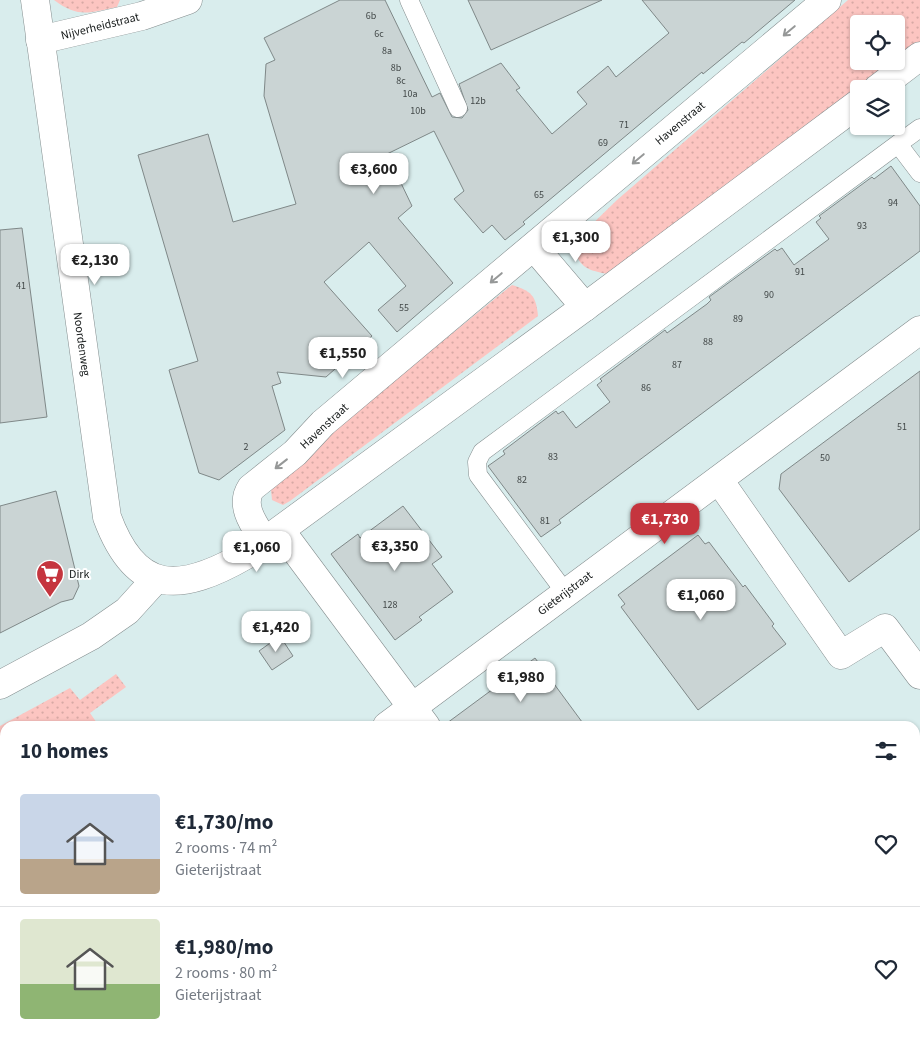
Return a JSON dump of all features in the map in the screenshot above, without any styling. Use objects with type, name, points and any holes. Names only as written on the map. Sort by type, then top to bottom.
[{"type":"street","name":"Noordenweg","points":[[35,0],[106,517],[113,535],[126,556],[138,570],[156,579]]},
{"type":"street","name":"Nijverheidstraat","points":[[40,40],[141,8],[188,0]]},
{"type":"street","name":"Havenstraat","points":[[273,536],[252,522],[246,504],[247,494],[251,488],[295,453],[323,423],[827,0]]},
{"type":"street","points":[[889,80],[920,56]]},
{"type":"street","points":[[0,685],[92,636],[127,611],[156,579],[178,582],[204,576],[226,567],[273,536],[585,307],[850,109]]},
{"type":"street","points":[[534,247],[585,307]]},
{"type":"street","name":"Gieterijstraat","points":[[405,721],[419,717],[565,592],[920,330]]},
{"type":"street","points":[[719,480],[841,655],[885,628],[920,675]]},
{"type":"street","points":[[273,536],[419,717]]},
{"type":"lane","points":[[409,0],[458,108]]},
{"type":"lane","points":[[565,592],[478,475],[477,462],[482,452],[920,128]]},
{"type":"lane","points":[[898,144],[920,173]]},
{"type":"shaded area","points":[[0,0],[920,0],[920,721],[0,721]]},
{"type":"shaded area","points":[[54,0],[120,0],[117,7],[91,12],[77,12],[62,6]]},
{"type":"shaded area","points":[[848,0],[920,0],[920,47],[905,57],[905,15],[850,15],[850,70],[887,70],[872,80],[850,80],[850,96],[607,274],[586,267],[579,260],[574,249],[580,236],[617,200]]},
{"type":"shaded area","points":[[512,285],[524,289],[531,295],[536,303],[538,316],[290,501],[283,505],[272,500],[271,490],[281,476],[343,422]]},
{"type":"shaded area","points":[[116,674],[126,687],[90,713],[96,721],[9,721],[70,688],[80,700]]},
{"type":"building","points":[[340,0],[385,0],[432,97],[440,93],[452,117],[462,118],[468,110],[459,84],[501,63],[520,88],[516,90],[552,134],[587,104],[577,92],[608,66],[616,77],[669,33],[642,0],[795,0],[744,43],[742,42],[703,74],[702,72],[523,222],[525,224],[505,240],[492,225],[483,233],[454,199],[464,191],[434,131],[387,154],[412,206],[398,218],[453,283],[397,332],[378,310],[406,286],[369,242],[324,282],[372,336],[326,377],[277,372],[281,383],[272,386],[285,430],[219,480],[199,473],[169,370],[198,361],[138,155],[208,134],[233,222],[296,204],[264,96],[266,64],[275,60],[264,38]]},
{"type":"building","points":[[468,0],[602,0],[491,50]]},
{"type":"building","points":[[891,166],[920,206],[920,251],[559,520],[561,523],[541,537],[488,466],[505,454],[503,451],[556,411],[558,414],[563,411],[576,428],[610,402],[597,385],[602,381],[600,379],[665,330],[667,333],[707,304],[711,300],[709,297],[775,249],[777,251],[782,248],[794,265],[829,239],[816,222],[821,218],[819,216],[872,177],[874,179]]},
{"type":"building","points":[[22,228],[47,417],[0,423],[0,230]]},
{"type":"building","points":[[920,371],[920,529],[849,582],[779,489],[781,474]]},
{"type":"building","points":[[56,491],[79,586],[73,599],[61,602],[0,633],[0,506]]},
{"type":"building","points":[[403,506],[442,557],[432,564],[453,592],[419,617],[422,620],[395,640],[331,554],[358,534],[360,538]]},
{"type":"building","points":[[698,535],[705,544],[709,542],[743,587],[745,585],[774,624],[772,626],[786,644],[698,710],[621,607],[625,604],[618,595]]},
{"type":"building","points":[[280,636],[293,656],[272,670],[259,651]]},
{"type":"building","points":[[535,658],[581,721],[450,721]]},
{"type":"place","name":"Dirk","points":[[50,598]]}]
